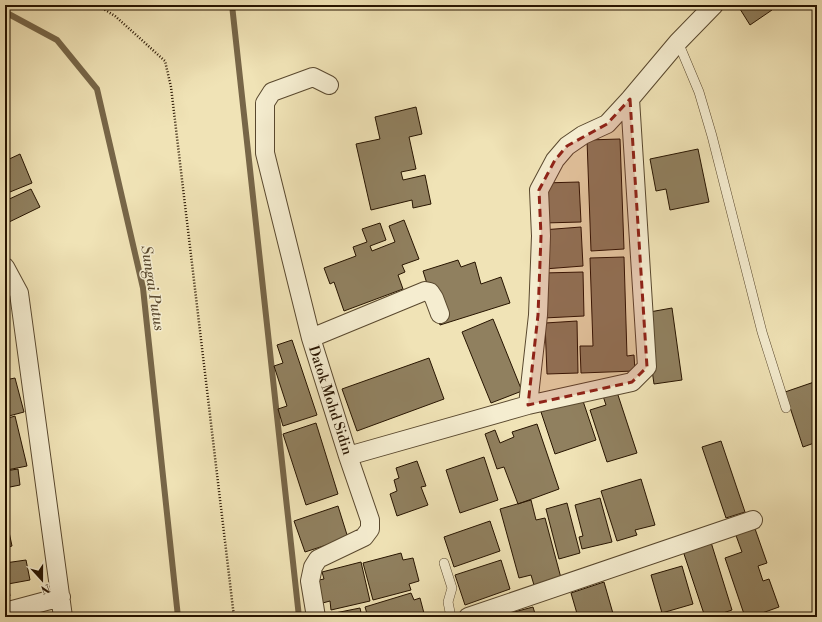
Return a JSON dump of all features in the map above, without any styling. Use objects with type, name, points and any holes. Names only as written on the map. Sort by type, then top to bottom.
[{"type":"street","points":[[528,405],[538,314],[541,236],[539,190],[555,160],[567,146],[582,135],[606,124],[630,99],[678,42],[714,5]]},
{"type":"street","name":"Datok Mohd Sidin","points":[[316,617],[310,580],[313,567],[318,559],[364,537],[370,528],[370,520],[311,338],[265,152],[265,103],[272,92],[313,77],[329,85]]},
{"type":"street","points":[[348,456],[528,405],[632,382],[647,367],[630,99]]},
{"type":"street","points":[[5,267],[19,293],[63,617]]},
{"type":"street","points":[[311,338],[425,291],[430,292],[434,298],[440,314]]},
{"type":"street","points":[[468,617],[753,520]]},
{"type":"street","points":[[5,612],[61,598]]},
{"type":"lane","points":[[678,42],[701,99],[762,332],[786,408]]},
{"type":"lane","points":[[444,563],[452,588],[448,602],[451,617]]},
{"type":"path","points":[[97,5],[115,16],[165,62],[171,87],[234,617]]},
{"type":"highlighted area","points":[[630,99],[647,367],[632,382],[528,405],[538,315],[541,236],[539,190],[555,160],[567,146],[607,124]]},
{"type":"building","points":[[746,5],[768,5],[772,10],[750,25],[740,9]]},
{"type":"building","points":[[416,107],[422,134],[409,137],[416,169],[401,172],[403,180],[425,175],[431,204],[413,208],[412,200],[371,210],[356,144],[380,139],[375,117]]},
{"type":"building","points":[[620,139],[624,249],[591,251],[587,140]]},
{"type":"building","points":[[698,149],[709,202],[670,210],[666,189],[656,191],[650,159]]},
{"type":"building","points":[[20,154],[32,183],[5,194],[5,161]]},
{"type":"building","points":[[579,182],[581,222],[544,223],[543,183]]},
{"type":"building","points":[[31,189],[40,207],[5,224],[5,201]]},
{"type":"building","points":[[404,220],[419,259],[402,265],[405,272],[398,275],[403,289],[344,311],[334,282],[330,284],[324,268],[356,256],[353,247],[367,242],[362,229],[380,223],[386,240],[370,246],[372,251],[395,242],[389,226]]},
{"type":"building","points":[[581,227],[583,266],[544,269],[542,230]]},
{"type":"building","points":[[624,257],[627,356],[634,355],[635,371],[581,373],[580,346],[593,346],[590,258]]},
{"type":"building","points":[[458,260],[461,267],[475,262],[481,284],[501,277],[510,303],[440,325],[423,271]]},
{"type":"building","points":[[583,272],[584,316],[544,318],[543,273]]},
{"type":"building","points":[[672,308],[682,380],[654,384],[644,313]]},
{"type":"building","points":[[493,319],[522,391],[491,403],[462,332]]},
{"type":"building","points":[[577,321],[578,373],[547,374],[545,323]]},
{"type":"building","points":[[292,340],[317,415],[283,426],[278,409],[287,406],[274,366],[283,363],[277,345]]},
{"type":"building","points":[[429,358],[444,399],[357,431],[342,389]]},
{"type":"building","points":[[15,378],[24,412],[5,417],[5,380]]},
{"type":"building","points":[[817,381],[817,442],[803,447],[785,392]]},
{"type":"building","points":[[616,389],[637,453],[607,462],[590,410],[606,405],[602,393]]},
{"type":"building","points":[[582,398],[596,440],[555,454],[541,412]]},
{"type":"building","points":[[15,416],[27,466],[7,470],[7,467],[5,468],[5,419]]},
{"type":"building","points":[[316,423],[338,494],[306,505],[283,434]]},
{"type":"building","points":[[537,424],[559,489],[518,504],[504,467],[497,469],[485,434],[495,430],[500,443],[514,437],[512,432]]},
{"type":"building","points":[[721,441],[745,512],[726,518],[702,447]]},
{"type":"building","points":[[484,457],[498,500],[460,513],[446,470]]},
{"type":"building","points":[[417,461],[426,486],[421,487],[428,505],[397,516],[390,494],[397,491],[394,480],[399,478],[396,468]]},
{"type":"building","points":[[18,469],[20,485],[5,488],[5,471]]},
{"type":"building","points":[[641,479],[655,525],[635,530],[637,535],[617,541],[601,491]]},
{"type":"building","points":[[600,498],[612,542],[582,549],[579,537],[583,536],[575,505]]},
{"type":"building","points":[[531,500],[536,520],[545,518],[561,578],[534,585],[531,575],[519,578],[500,509]]},
{"type":"building","points":[[567,503],[580,553],[559,559],[546,509]]},
{"type":"building","points":[[338,506],[348,538],[305,552],[294,521]]},
{"type":"building","points":[[5,513],[12,546],[5,548]]},
{"type":"building","points":[[490,521],[500,551],[454,567],[444,537]]},
{"type":"building","points":[[753,523],[767,563],[758,566],[763,581],[769,579],[779,607],[751,617],[745,617],[725,558],[742,552],[734,530]]},
{"type":"building","points":[[710,539],[732,610],[723,613],[725,617],[705,617],[682,548]]},
{"type":"building","points":[[401,553],[403,560],[413,558],[419,581],[409,584],[411,590],[373,600],[363,563]]},
{"type":"building","points":[[26,560],[30,580],[8,584],[10,596],[5,597],[5,563]]},
{"type":"building","points":[[501,560],[510,589],[465,605],[455,575]]},
{"type":"building","points":[[361,562],[370,601],[331,610],[330,601],[319,604],[314,581],[324,579],[322,572]]},
{"type":"building","points":[[682,566],[693,604],[662,613],[651,575]]},
{"type":"building","points":[[604,582],[614,617],[578,617],[571,593]]},
{"type":"building","points":[[411,593],[414,600],[420,598],[425,617],[368,617],[365,607]]},
{"type":"building","points":[[533,607],[536,617],[499,616]]},
{"type":"building","points":[[360,608],[362,617],[320,617],[320,616]]},
{"type":"waterway","points":[[232,5],[299,617]]},
{"type":"waterway","name":"Sungai Putus","points":[[5,12],[57,40],[97,89],[143,288],[178,617]]}]
